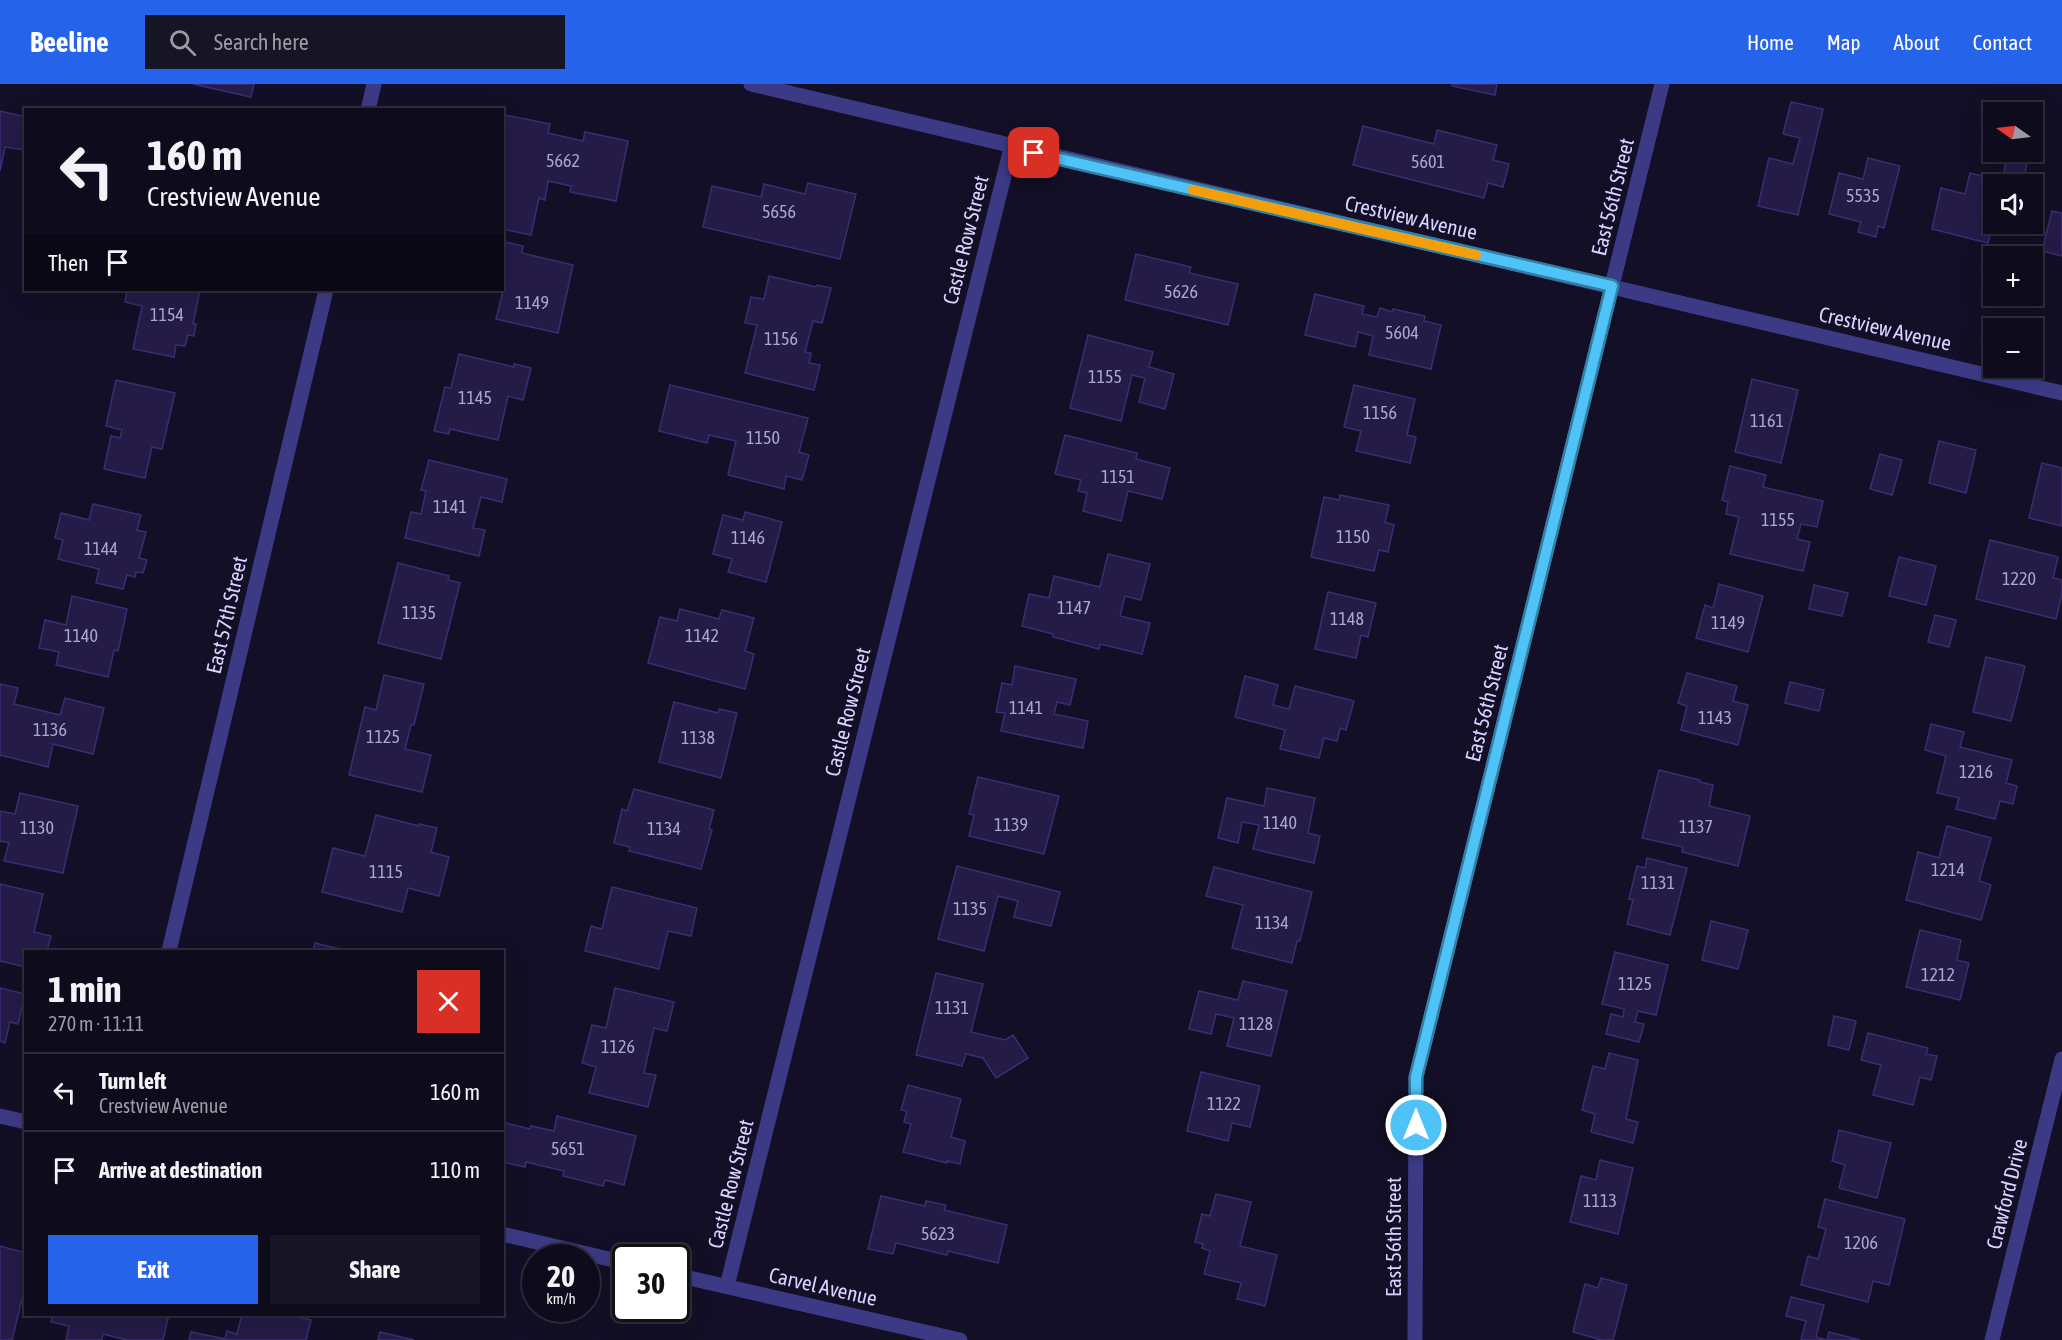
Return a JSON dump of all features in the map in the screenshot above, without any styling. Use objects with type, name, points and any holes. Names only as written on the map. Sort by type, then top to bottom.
[{"type":"street","points":[[368,108],[374,84]]},
{"type":"street","name":"Crestview Avenue","points":[[752,84],[1011,148],[1612,286],[2062,393]]},
{"type":"street","name":"East 56th Street","points":[[1415,1340],[1416,1077],[1662,84]]},
{"type":"street","name":"Castle Row Street","points":[[727,1286],[1011,148]]},
{"type":"street","name":"East 57th Street","points":[[169,950],[326,291]]},
{"type":"street","name":"Crawford Drive","points":[[1992,1340],[2062,1059]]},
{"type":"street","points":[[0,1116],[24,1122]]},
{"type":"street","points":[[504,1234],[612,1260]]},
{"type":"street","name":"Carvel Avenue","points":[[690,1278],[960,1340]]},
{"type":"building","points":[[193,84],[254,84],[251,97]]},
{"type":"building","points":[[1452,84],[1497,84],[1495,95],[1452,86]]},
{"type":"building","points":[[1791,102],[1823,109],[1798,215],[1758,206],[1769,158],[1793,164],[1800,138],[1783,134]]},
{"type":"building","points":[[0,111],[24,117],[24,150],[5,147],[0,171]]},
{"type":"building","points":[[505,115],[550,124],[548,133],[583,141],[585,132],[628,141],[616,201],[570,192],[571,186],[548,181],[545,200],[539,198],[531,235],[504,229]]},
{"type":"building","points":[[1363,126],[1434,144],[1437,130],[1497,145],[1493,160],[1509,164],[1503,187],[1488,183],[1484,198],[1353,165]]},
{"type":"building","points":[[1868,158],[1900,166],[1884,228],[1878,226],[1876,237],[1858,232],[1861,222],[1829,214],[1839,173],[1863,179]]},
{"type":"building","points":[[2006,162],[2028,162],[2024,174],[2004,174]]},
{"type":"building","points":[[1970,173],[1983,176],[1983,234],[1990,234],[1988,243],[1932,229],[1941,188],[1965,194]]},
{"type":"building","points":[[808,183],[856,194],[840,259],[703,227],[712,186],[761,197],[764,184],[805,194]]},
{"type":"building","points":[[2052,211],[2062,213],[2062,256],[2043,251]]},
{"type":"building","points":[[504,241],[523,246],[522,253],[573,265],[558,333],[496,319],[504,291]]},
{"type":"building","points":[[1136,254],[1191,267],[1189,273],[1238,284],[1228,325],[1125,300]]},
{"type":"building","points":[[769,276],[816,287],[817,285],[831,288],[822,323],[813,321],[805,352],[811,353],[809,363],[820,365],[814,390],[745,373],[757,325],[745,323],[751,297],[764,299]]},
{"type":"building","points":[[127,291],[200,291],[193,324],[196,324],[194,336],[188,335],[185,346],[176,345],[174,357],[133,349],[142,306],[125,302]]},
{"type":"building","points":[[1315,294],[1364,306],[1362,314],[1377,317],[1380,308],[1392,312],[1393,309],[1425,316],[1424,321],[1441,325],[1431,369],[1369,355],[1373,336],[1358,332],[1355,347],[1305,335]]},
{"type":"building","points":[[1088,335],[1153,352],[1149,367],[1174,374],[1165,409],[1139,402],[1145,378],[1132,375],[1121,421],[1070,408]]},
{"type":"building","points":[[459,354],[514,367],[514,364],[531,368],[523,400],[508,396],[498,440],[450,429],[449,434],[434,431],[445,387],[451,388]]},
{"type":"building","points":[[1752,379],[1798,390],[1781,463],[1735,452]]},
{"type":"building","points":[[116,380],[175,393],[162,449],[152,447],[145,478],[104,469],[111,436],[120,438],[122,430],[106,426]]},
{"type":"building","points":[[670,385],[808,418],[799,452],[809,455],[802,480],[786,476],[784,489],[728,475],[736,441],[709,435],[707,443],[659,431]]},
{"type":"building","points":[[1354,385],[1415,399],[1407,435],[1416,437],[1410,463],[1356,451],[1361,431],[1344,427]]},
{"type":"building","points":[[1065,435],[1137,453],[1136,459],[1170,468],[1162,499],[1128,491],[1121,521],[1083,511],[1087,493],[1078,491],[1081,480],[1055,474]]},
{"type":"building","points":[[1939,441],[1976,450],[1966,493],[1929,483]]},
{"type":"building","points":[[1880,454],[1902,460],[1892,495],[1870,489]]},
{"type":"building","points":[[429,460],[507,479],[502,502],[481,497],[473,528],[485,530],[479,556],[405,538],[411,512],[421,514],[426,491],[421,490]]},
{"type":"building","points":[[2042,463],[2062,468],[2062,526],[2029,518]]},
{"type":"building","points":[[1730,466],[1766,475],[1763,487],[1823,501],[1817,527],[1801,524],[1797,539],[1810,542],[1803,571],[1730,554],[1739,517],[1726,514],[1728,502],[1722,500]]},
{"type":"building","points":[[1340,495],[1389,505],[1385,522],[1394,525],[1388,552],[1379,550],[1374,571],[1311,557],[1324,497],[1339,500]]},
{"type":"building","points":[[93,504],[141,515],[137,530],[146,532],[139,558],[147,560],[143,573],[136,572],[135,577],[127,575],[123,589],[96,583],[99,569],[58,559],[63,540],[55,538],[61,513],[89,520]]},
{"type":"building","points":[[745,512],[782,522],[766,582],[728,572],[732,559],[713,554],[723,515],[743,520]]},
{"type":"building","points":[[1990,540],[2058,557],[2053,578],[2062,580],[2062,594],[2056,619],[1976,599]]},
{"type":"building","points":[[1108,554],[1150,564],[1141,600],[1125,596],[1120,616],[1150,623],[1142,654],[1100,644],[1099,649],[1022,626],[1029,594],[1049,598],[1054,576],[1100,587]]},
{"type":"building","points":[[1899,557],[1936,566],[1926,605],[1889,596]]},
{"type":"building","points":[[398,563],[449,576],[448,580],[460,583],[441,659],[378,643]]},
{"type":"building","points":[[1719,584],[1763,596],[1748,652],[1696,638],[1705,605],[1713,608]]},
{"type":"building","points":[[1814,585],[1848,593],[1842,616],[1809,609]]},
{"type":"building","points":[[1328,592],[1376,603],[1368,637],[1361,635],[1356,658],[1315,649]]},
{"type":"building","points":[[72,596],[127,609],[118,651],[114,650],[108,677],[56,665],[59,652],[39,648],[45,620],[66,625]]},
{"type":"building","points":[[680,609],[719,619],[722,610],[754,618],[745,651],[754,654],[745,689],[648,663],[660,617],[677,621]]},
{"type":"building","points":[[1935,615],[1956,620],[1949,647],[1928,642]]},
{"type":"building","points":[[1986,657],[2025,666],[2011,721],[1973,712]]},
{"type":"building","points":[[1015,666],[1076,679],[1070,705],[1057,702],[1054,714],[1088,721],[1083,748],[1001,731],[1005,713],[996,712],[1002,683],[1012,685]]},
{"type":"building","points":[[1687,673],[1737,686],[1733,701],[1748,705],[1738,745],[1681,730],[1687,706],[1678,703]]},
{"type":"building","points":[[384,675],[424,684],[414,725],[411,725],[405,749],[431,755],[422,792],[349,775],[365,707],[376,710]]},
{"type":"building","points":[[1245,676],[1278,685],[1273,705],[1289,709],[1295,686],[1354,701],[1346,730],[1340,728],[1337,741],[1324,738],[1319,758],[1280,749],[1285,730],[1235,717]]},
{"type":"building","points":[[1790,682],[1824,690],[1819,711],[1785,703]]},
{"type":"building","points":[[0,684],[18,688],[14,704],[60,715],[65,698],[104,708],[93,754],[53,744],[48,767],[0,755]]},
{"type":"building","points":[[674,702],[718,713],[719,709],[737,713],[721,778],[659,762]]},
{"type":"building","points":[[1931,724],[1964,732],[1960,747],[2012,760],[2006,783],[2017,786],[2013,804],[2000,801],[1995,819],[1956,809],[1959,798],[1937,793],[1946,756],[1925,750]]},
{"type":"building","points":[[1659,770],[1713,785],[1709,806],[1750,816],[1738,866],[1682,852],[1683,847],[1642,838]]},
{"type":"building","points":[[978,777],[1059,796],[1044,854],[969,836],[974,815],[969,814]]},
{"type":"building","points":[[1267,788],[1315,798],[1308,833],[1320,836],[1314,863],[1253,849],[1259,825],[1242,822],[1238,843],[1218,838],[1227,798],[1264,806]]},
{"type":"building","points":[[634,789],[714,810],[709,829],[712,830],[701,869],[629,851],[630,847],[614,843],[622,809],[627,811]]},
{"type":"building","points":[[20,793],[78,806],[63,873],[4,861],[9,843],[0,841],[0,811],[15,814]]},
{"type":"building","points":[[376,815],[437,828],[431,852],[449,857],[439,896],[408,888],[402,912],[322,892],[333,848],[365,856]]},
{"type":"building","points":[[1947,826],[1991,838],[1979,881],[1991,885],[1981,920],[1906,900],[1918,852],[1939,858]]},
{"type":"building","points":[[1647,858],[1687,868],[1670,935],[1627,924],[1633,900],[1629,899],[1637,866],[1645,868]]},
{"type":"building","points":[[957,866],[1060,892],[1051,926],[1014,917],[1018,901],[998,896],[984,951],[938,939]]},
{"type":"building","points":[[1214,867],[1312,892],[1292,963],[1232,948],[1243,905],[1206,896]]},
{"type":"building","points":[[0,884],[43,894],[34,932],[51,936],[47,950],[24,950],[24,967],[0,961]]},
{"type":"building","points":[[612,887],[697,908],[691,936],[668,931],[659,969],[585,951],[591,926],[602,929]]},
{"type":"building","points":[[1711,921],[1748,930],[1738,969],[1702,960]]},
{"type":"building","points":[[1920,930],[1961,940],[1957,960],[1969,963],[1960,1000],[1906,987]]},
{"type":"building","points":[[315,943],[344,950],[313,950]]},
{"type":"building","points":[[1615,952],[1668,965],[1656,1015],[1638,1011],[1635,1022],[1644,1024],[1639,1042],[1606,1034],[1611,1014],[1623,1017],[1624,1009],[1602,1004]]},
{"type":"building","points":[[936,973],[983,984],[971,1032],[1005,1040],[1013,1035],[1028,1058],[996,1078],[983,1058],[966,1054],[962,1066],[916,1055]]},
{"type":"building","points":[[1243,981],[1287,991],[1271,1056],[1227,1046],[1234,1018],[1216,1014],[1211,1034],[1189,1029],[1199,991],[1238,1000]]},
{"type":"building","points":[[0,988],[24,994],[24,998],[18,1024],[10,1022],[5,1043],[0,1041]]},
{"type":"building","points":[[615,988],[674,1002],[667,1031],[654,1028],[644,1073],[656,1075],[648,1107],[589,1093],[596,1067],[582,1063],[592,1025],[606,1028]]},
{"type":"building","points":[[1834,1016],[1856,1021],[1849,1050],[1828,1045]]},
{"type":"building","points":[[1868,1033],[1928,1048],[1926,1054],[1937,1056],[1931,1080],[1920,1077],[1913,1105],[1873,1095],[1881,1065],[1861,1060]]},
{"type":"building","points":[[1609,1053],[1638,1060],[1626,1119],[1638,1122],[1633,1143],[1591,1132],[1595,1114],[1582,1110],[1593,1066],[1605,1069]]},
{"type":"building","points":[[1201,1072],[1260,1086],[1250,1127],[1232,1123],[1228,1141],[1187,1131]]},
{"type":"building","points":[[908,1085],[961,1099],[951,1137],[965,1141],[960,1164],[903,1152],[911,1124],[904,1122],[907,1111],[901,1110]]},
{"type":"building","points":[[557,1116],[636,1136],[624,1185],[605,1180],[603,1186],[563,1176],[564,1171],[526,1162],[525,1167],[504,1162],[504,1122],[530,1129],[531,1126],[554,1131]]},
{"type":"building","points":[[1839,1130],[1891,1143],[1877,1198],[1839,1188],[1845,1165],[1832,1161]]},
{"type":"building","points":[[1600,1160],[1633,1168],[1618,1234],[1570,1222],[1581,1176],[1596,1180]]},
{"type":"building","points":[[1216,1194],[1251,1202],[1240,1246],[1277,1255],[1265,1306],[1237,1299],[1241,1283],[1204,1274],[1210,1251],[1202,1248],[1203,1244],[1195,1242],[1202,1214],[1210,1216]]},
{"type":"building","points":[[881,1196],[925,1206],[926,1201],[946,1205],[944,1210],[1007,1225],[998,1263],[948,1251],[947,1255],[896,1243],[893,1254],[868,1249]]},
{"type":"building","points":[[1825,1199],[1905,1219],[1889,1285],[1873,1281],[1868,1302],[1801,1285],[1808,1256],[1818,1259],[1826,1229],[1818,1227]]},
{"type":"building","points":[[0,1246],[24,1252],[24,1291],[12,1340],[0,1340]]},
{"type":"building","points":[[1601,1278],[1627,1285],[1613,1340],[1602,1340],[1573,1332],[1585,1284],[1598,1288]]},
{"type":"building","points":[[1791,1297],[1824,1305],[1816,1337],[1826,1340],[1801,1340],[1806,1321],[1786,1316]]},
{"type":"building","points":[[52,1316],[169,1316],[163,1340],[127,1340],[103,1334],[102,1340],[66,1340],[69,1326],[51,1322]]},
{"type":"building","points":[[242,1316],[295,1316],[311,1320],[306,1340],[189,1340],[191,1332],[225,1339],[227,1331],[237,1334]]},
{"type":"building","points":[[380,1332],[414,1340],[378,1340]]},
{"type":"building","points":[[1829,1332],[1860,1340],[1827,1340]]},
{"type":"slow traffic","points":[[1193,190],[1476,255]]},
{"type":"route","points":[[1034,153],[1612,286],[1416,1077],[1416,1125]]}]
